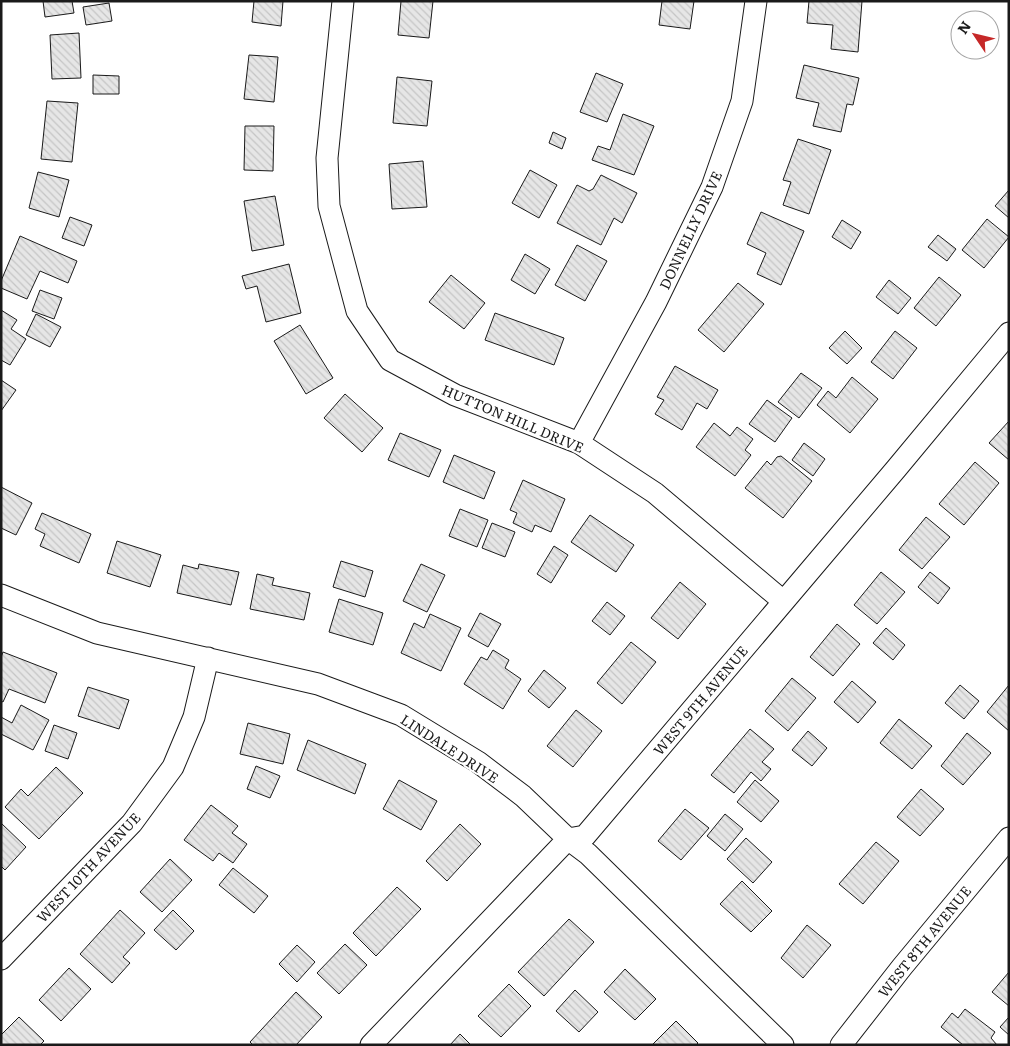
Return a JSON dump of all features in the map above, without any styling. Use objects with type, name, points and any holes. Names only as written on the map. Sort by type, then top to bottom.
[{"type":"street","name":"HUTTON HILL DRIVE","points":[[343,1],[327,158],[329,206],[357,311],[390,360],[455,395],[579,443],[655,493],[783,601]]},
{"type":"street","name":"DONNELLY DRIVE","points":[[579,443],[656,302],[712,187],[742,101],[756,1]]},
{"type":"street","name":"WEST 9TH AVENUE","points":[[371,1045],[568,839],[585,836],[1009,333]]},
{"type":"street","name":"LINDALE DRIVE","points":[[1,595],[98,632],[318,684],[401,715],[478,762],[523,796],[568,839],[588,854],[783,1045]]},
{"type":"street","name":"WEST 10TH AVENUE","points":[[1,959],[132,823],[173,767],[194,717],[208,658]]},
{"type":"street","name":"WEST 8TH AVENUE","points":[[841,1045],[902,967],[1009,838]]},
{"type":"building","points":[[43,1],[72,1],[74,13],[45,17]]},
{"type":"building","points":[[254,1],[283,1],[281,26],[252,22]]},
{"type":"building","points":[[401,1],[433,1],[429,38],[398,35]]},
{"type":"building","points":[[662,1],[694,1],[690,29],[659,25]]},
{"type":"building","points":[[809,1],[862,1],[858,52],[831,49],[833,25],[807,23]]},
{"type":"building","points":[[109,3],[112,21],[86,25],[83,7]]},
{"type":"building","points":[[79,33],[81,78],[52,79],[50,35]]},
{"type":"building","points":[[249,55],[278,57],[274,102],[244,99]]},
{"type":"building","points":[[804,65],[859,78],[853,105],[847,104],[841,132],[813,126],[819,103],[796,98]]},
{"type":"building","points":[[596,73],[623,84],[607,122],[580,112]]},
{"type":"building","points":[[93,75],[119,76],[119,94],[93,94]]},
{"type":"building","points":[[397,77],[432,81],[427,126],[393,123]]},
{"type":"building","points":[[47,101],[78,103],[72,162],[41,159]]},
{"type":"building","points":[[623,114],[654,126],[634,175],[592,160],[598,146],[610,150]]},
{"type":"building","points":[[245,126],[274,126],[273,171],[244,170]]},
{"type":"building","points":[[553,132],[566,138],[562,149],[549,143]]},
{"type":"building","points":[[798,139],[831,150],[809,214],[783,205],[791,182],[783,180]]},
{"type":"building","points":[[423,161],[427,207],[392,209],[389,164]]},
{"type":"building","points":[[530,170],[557,185],[539,218],[512,203]]},
{"type":"building","points":[[38,172],[69,180],[59,217],[29,208]]},
{"type":"building","points":[[601,175],[637,193],[622,223],[614,218],[601,245],[557,223],[577,185],[589,191],[593,189]]},
{"type":"building","points":[[1009,190],[1009,218],[995,206]]},
{"type":"building","points":[[275,196],[284,245],[252,251],[244,201]]},
{"type":"building","points":[[761,212],[804,231],[781,285],[757,274],[766,253],[747,244]]},
{"type":"building","points":[[70,217],[92,225],[84,246],[62,238]]},
{"type":"building","points":[[987,219],[1009,237],[984,268],[962,250]]},
{"type":"building","points":[[842,220],[861,232],[851,249],[832,237]]},
{"type":"building","points":[[938,235],[956,249],[947,261],[928,247]]},
{"type":"building","points":[[20,236],[77,261],[68,283],[40,271],[27,299],[1,288],[1,281]]},
{"type":"building","points":[[577,245],[607,261],[585,301],[555,285]]},
{"type":"building","points":[[525,254],[550,269],[535,294],[511,280]]},
{"type":"building","points":[[289,264],[301,313],[266,322],[257,286],[246,289],[242,276]]},
{"type":"building","points":[[451,275],[485,303],[464,329],[429,302]]},
{"type":"building","points":[[939,277],[961,295],[936,326],[914,308]]},
{"type":"building","points":[[889,280],[911,298],[898,314],[876,297]]},
{"type":"building","points":[[738,283],[764,304],[724,352],[698,330]]},
{"type":"building","points":[[40,290],[62,298],[54,319],[32,311]]},
{"type":"building","points":[[1,310],[17,320],[11,329],[26,339],[10,365],[1,360]]},
{"type":"building","points":[[495,313],[564,338],[554,365],[485,340]]},
{"type":"building","points":[[36,314],[61,327],[50,347],[26,335]]},
{"type":"building","points":[[300,325],[333,378],[306,394],[274,341]]},
{"type":"building","points":[[845,331],[862,348],[847,364],[829,348]]},
{"type":"building","points":[[895,331],[917,348],[893,379],[871,362]]},
{"type":"building","points":[[675,366],[718,390],[707,409],[697,403],[682,430],[655,414],[664,400],[657,397]]},
{"type":"building","points":[[801,373],[822,388],[799,418],[778,402]]},
{"type":"building","points":[[852,377],[878,399],[850,433],[817,405],[828,391],[836,398]]},
{"type":"building","points":[[1,380],[16,390],[1,411]]},
{"type":"building","points":[[345,394],[383,428],[362,452],[324,418]]},
{"type":"building","points":[[767,400],[792,418],[775,442],[749,424]]},
{"type":"building","points":[[1009,421],[1009,460],[989,443]]},
{"type":"building","points":[[714,423],[730,436],[737,427],[753,439],[745,450],[751,455],[735,476],[696,447]]},
{"type":"building","points":[[400,433],[441,450],[429,477],[388,460]]},
{"type":"building","points":[[804,443],[825,459],[813,476],[792,460]]},
{"type":"building","points":[[454,455],[495,472],[484,499],[443,482]]},
{"type":"building","points":[[781,456],[812,481],[783,518],[745,488],[767,461],[771,465],[777,457]]},
{"type":"building","points":[[975,462],[999,483],[964,525],[939,504]]},
{"type":"building","points":[[523,480],[565,499],[551,532],[535,525],[532,532],[513,523],[517,513],[510,510]]},
{"type":"building","points":[[1,487],[32,503],[16,535],[1,528]]},
{"type":"building","points":[[460,509],[488,520],[477,547],[449,536]]},
{"type":"building","points":[[42,513],[91,534],[79,563],[40,546],[45,534],[35,529]]},
{"type":"building","points":[[590,515],[634,545],[616,572],[571,542]]},
{"type":"building","points":[[926,517],[950,537],[922,569],[899,550]]},
{"type":"building","points":[[492,523],[515,532],[505,557],[482,548]]},
{"type":"building","points":[[117,541],[161,555],[150,587],[107,573]]},
{"type":"building","points":[[554,546],[568,555],[551,583],[537,574]]},
{"type":"building","points":[[341,561],[373,571],[365,597],[333,587]]},
{"type":"building","points":[[199,564],[239,572],[231,605],[177,593],[183,565],[198,569]]},
{"type":"building","points":[[421,564],[445,575],[427,612],[403,601]]},
{"type":"building","points":[[881,572],[905,592],[877,624],[854,605]]},
{"type":"building","points":[[930,572],[950,588],[938,604],[918,587]]},
{"type":"building","points":[[257,574],[274,578],[272,585],[310,593],[304,620],[250,609]]},
{"type":"building","points":[[680,582],[706,604],[678,639],[651,618]]},
{"type":"building","points":[[339,599],[383,613],[373,645],[329,632]]},
{"type":"building","points":[[607,602],[625,616],[610,635],[592,621]]},
{"type":"building","points":[[480,613],[501,624],[488,647],[468,636]]},
{"type":"building","points":[[430,614],[461,628],[441,671],[401,653],[414,623],[424,628]]},
{"type":"building","points":[[837,624],[860,644],[833,676],[810,657]]},
{"type":"building","points":[[886,628],[905,645],[893,660],[873,643]]},
{"type":"building","points":[[631,642],[656,662],[622,704],[597,683]]},
{"type":"building","points":[[493,650],[509,660],[505,668],[521,679],[503,709],[464,684],[481,657],[487,660]]},
{"type":"building","points":[[3,652],[57,673],[45,703],[9,689],[3,702],[1,701],[1,657]]},
{"type":"building","points":[[544,670],[566,688],[549,708],[528,691]]},
{"type":"building","points":[[792,678],[816,698],[788,731],[765,711]]},
{"type":"building","points":[[852,681],[876,702],[858,723],[834,702]]},
{"type":"building","points":[[960,685],[979,701],[964,719],[945,703]]},
{"type":"building","points":[[1009,685],[1009,731],[987,712]]},
{"type":"building","points":[[88,687],[129,700],[119,729],[78,716]]},
{"type":"building","points":[[21,705],[49,720],[33,750],[1,734],[1,717],[12,723]]},
{"type":"building","points":[[576,710],[602,731],[573,767],[547,746]]},
{"type":"building","points":[[899,719],[932,746],[912,769],[880,743]]},
{"type":"building","points":[[248,723],[290,734],[283,764],[240,754]]},
{"type":"building","points":[[54,725],[77,733],[68,759],[45,751]]},
{"type":"building","points":[[750,729],[774,749],[762,762],[771,769],[761,781],[751,772],[734,793],[711,775]]},
{"type":"building","points":[[808,731],[827,748],[812,766],[792,750]]},
{"type":"building","points":[[967,733],[991,753],[963,785],[941,766]]},
{"type":"building","points":[[308,740],[366,764],[355,794],[297,770]]},
{"type":"building","points":[[256,766],[280,776],[270,798],[247,789]]},
{"type":"building","points":[[56,767],[83,793],[39,839],[5,807],[21,789],[28,796]]},
{"type":"building","points":[[399,780],[437,801],[421,830],[383,809]]},
{"type":"building","points":[[755,780],[779,801],[761,822],[737,802]]},
{"type":"building","points":[[921,789],[944,809],[920,836],[897,817]]},
{"type":"building","points":[[211,805],[238,826],[232,833],[247,844],[233,863],[219,853],[213,861],[184,840]]},
{"type":"building","points":[[685,809],[709,828],[681,860],[658,841]]},
{"type":"building","points":[[725,814],[743,829],[725,851],[707,836]]},
{"type":"building","points":[[1,823],[26,847],[5,870],[1,866]]},
{"type":"building","points":[[460,824],[481,844],[447,881],[426,861]]},
{"type":"building","points":[[746,838],[772,862],[753,883],[727,859]]},
{"type":"building","points":[[876,842],[899,861],[863,904],[839,884]]},
{"type":"building","points":[[170,859],[192,880],[162,912],[140,892]]},
{"type":"building","points":[[233,868],[268,896],[254,913],[219,885]]},
{"type":"building","points":[[742,881],[772,911],[751,932],[720,904]]},
{"type":"building","points":[[397,887],[421,909],[376,956],[353,933]]},
{"type":"building","points":[[120,910],[145,933],[123,957],[130,963],[112,983],[80,954]]},
{"type":"building","points":[[173,910],[194,931],[176,950],[154,930]]},
{"type":"building","points":[[569,919],[594,942],[544,996],[518,972]]},
{"type":"building","points":[[807,925],[831,945],[803,978],[781,958]]},
{"type":"building","points":[[345,944],[367,965],[339,994],[317,973]]},
{"type":"building","points":[[297,945],[315,962],[297,982],[279,964]]},
{"type":"building","points":[[69,968],[91,989],[61,1021],[39,1000]]},
{"type":"building","points":[[625,969],[656,999],[635,1020],[604,992]]},
{"type":"building","points":[[1009,972],[1009,1006],[992,992]]},
{"type":"building","points":[[509,984],[531,1006],[501,1037],[478,1016]]},
{"type":"building","points":[[575,990],[598,1012],[579,1032],[556,1011]]},
{"type":"building","points":[[296,992],[322,1017],[296,1045],[253,1045],[250,1042]]},
{"type":"building","points":[[965,1009],[995,1032],[991,1038],[997,1045],[963,1045],[941,1027],[952,1013],[958,1018]]},
{"type":"building","points":[[19,1017],[44,1041],[40,1045],[1,1045],[1,1035]]},
{"type":"building","points":[[1009,1017],[1009,1035],[1000,1027]]},
{"type":"building","points":[[676,1021],[698,1043],[696,1045],[652,1045]]},
{"type":"building","points":[[460,1034],[471,1045],[450,1045]]}]
